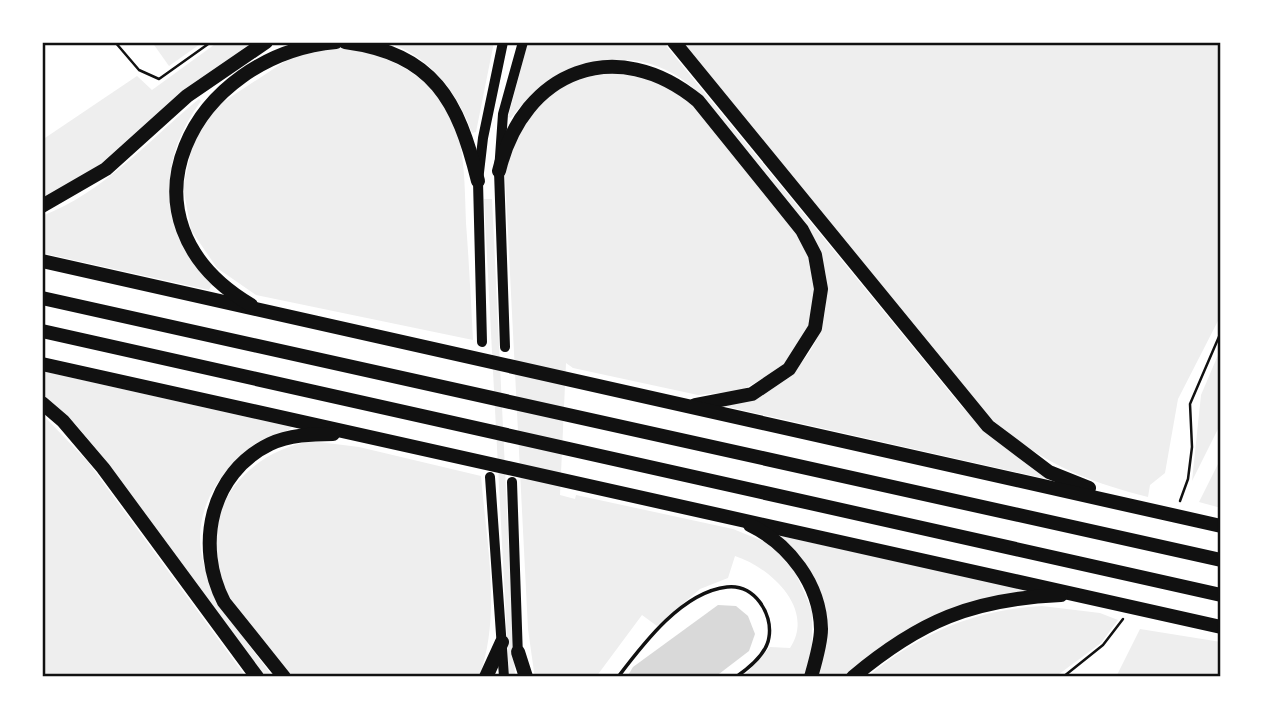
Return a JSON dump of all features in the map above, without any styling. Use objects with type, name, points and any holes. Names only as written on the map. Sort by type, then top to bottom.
[{"type":"highway","points":[[42,206],[106,169],[187,96],[266,42]]},
{"type":"highway","points":[[258,309],[241,299],[209,269],[185,234],[177,196],[181,152],[200,115],[249,72],[289,51],[336,42]]},
{"type":"highway","points":[[345,42],[388,50],[429,76],[447,96],[460,120],[478,181]]},
{"type":"highway","points":[[674,42],[988,426],[1049,472],[1126,503]]},
{"type":"highway","points":[[499,171],[506,141],[532,102],[571,74],[600,66],[648,71],[677,84],[698,102],[802,230],[815,255],[821,289],[815,328],[804,349],[789,369],[752,394],[688,406]]},
{"type":"highway","points":[[42,261],[1221,526]]},
{"type":"highway","points":[[42,298],[1221,560]]},
{"type":"highway","points":[[42,331],[1221,595]]},
{"type":"highway","points":[[42,364],[1080,594],[1123,612],[1159,615],[1221,627]]},
{"type":"highway","points":[[42,403],[63,421],[103,468],[257,677]]},
{"type":"highway","points":[[284,677],[217,589],[209,545],[215,506],[234,472],[251,455],[268,445],[313,434],[365,434]]},
{"type":"highway","points":[[733,517],[778,542],[799,564],[812,587],[821,629],[811,677]]},
{"type":"highway","points":[[853,677],[882,653],[928,623],[1008,600],[1080,594]]},
{"type":"highway","points":[[486,677],[502,642]]},
{"type":"highway","points":[[518,652],[526,677]]},
{"type":"main road","points":[[482,342],[478,181],[483,138],[503,42]]},
{"type":"main road","points":[[505,347],[499,171],[503,114],[523,42]]},
{"type":"main road","points":[[490,477],[504,677]]},
{"type":"main road","points":[[512,482],[520,677]]},
{"type":"lane","points":[[618,677],[672,616],[692,601],[729,587],[753,594],[768,612],[769,638],[761,655],[736,677]]},
{"type":"path","points":[[115,42],[139,70],[159,79],[211,42]]},
{"type":"path","points":[[1180,501],[1188,479],[1192,447],[1190,404],[1221,332]]},
{"type":"path","points":[[1063,677],[1084,663],[1118,628],[1123,612]]},
{"type":"shaded area","points":[[152,42],[203,42],[169,66]]},
{"type":"shaded area","points":[[218,42],[254,42],[186,91],[106,161],[42,199],[42,140],[137,76],[152,90]]},
{"type":"shaded area","points":[[385,42],[494,42],[476,132],[472,133],[450,89],[428,65],[401,48]]},
{"type":"shaded area","points":[[528,42],[663,42],[962,407],[1008,450],[1048,476],[1047,479],[724,406],[744,401],[779,383],[807,356],[823,321],[826,284],[823,265],[704,99],[681,79],[656,66],[630,60],[604,61],[578,68],[553,80],[530,97],[511,118],[508,117]]},
{"type":"shaded area","points":[[678,42],[1221,42],[1221,315],[1178,399],[1165,473],[1150,485],[1148,497],[1064,468],[1027,447],[990,418]]},
{"type":"shaded area","points":[[333,48],[375,55],[413,74],[430,87],[453,122],[460,143],[464,173],[473,340],[256,295],[217,268],[191,230],[183,187],[193,143],[217,106],[290,58]]},
{"type":"shaded area","points":[[619,72],[660,81],[697,109],[793,227],[810,257],[815,300],[810,323],[799,347],[780,369],[740,391],[698,395],[573,368],[566,363],[560,495],[575,499],[576,495],[733,529],[765,542],[795,572],[812,610],[812,651],[804,677],[743,677],[770,647],[790,648],[797,633],[797,619],[793,605],[775,580],[735,556],[728,578],[700,589],[657,626],[642,615],[596,677],[535,677],[528,629],[505,175],[520,132],[528,118],[549,95],[575,80]]},
{"type":"shaded area","points":[[199,99],[201,101],[186,124],[176,147],[170,194],[173,218],[194,263],[212,284],[209,290],[42,253],[42,216],[85,194],[105,180]]},
{"type":"shaded area","points":[[484,199],[492,199],[515,677],[509,677]]},
{"type":"shaded area","points":[[1221,348],[1221,423],[1192,481],[1201,395]]},
{"type":"shaded area","points":[[42,371],[292,427],[241,455],[216,485],[203,514],[200,543],[206,570],[217,597],[273,677],[265,677],[102,456],[77,426],[42,394]]},
{"type":"shaded area","points":[[42,414],[88,462],[246,677],[42,677]]},
{"type":"shaded area","points":[[311,441],[359,447],[481,476],[491,603],[486,653],[479,677],[289,677],[240,614],[226,591],[217,564],[215,539],[219,515],[229,494],[244,475],[263,460],[286,448]]},
{"type":"shaded area","points":[[1221,458],[1221,508],[1199,502]]},
{"type":"shaded area","points":[[781,536],[1025,589],[1025,593],[882,646],[845,677],[816,677],[826,630]]},
{"type":"shaded area","points":[[718,605],[736,606],[748,616],[755,634],[749,651],[715,677],[627,677],[633,667]]},
{"type":"shaded area","points":[[1042,606],[1100,613],[1118,620],[1101,643],[1055,677],[867,677],[907,648],[949,626],[993,613]]},
{"type":"shaded area","points":[[1140,629],[1221,642],[1221,677],[1116,677]]}]
